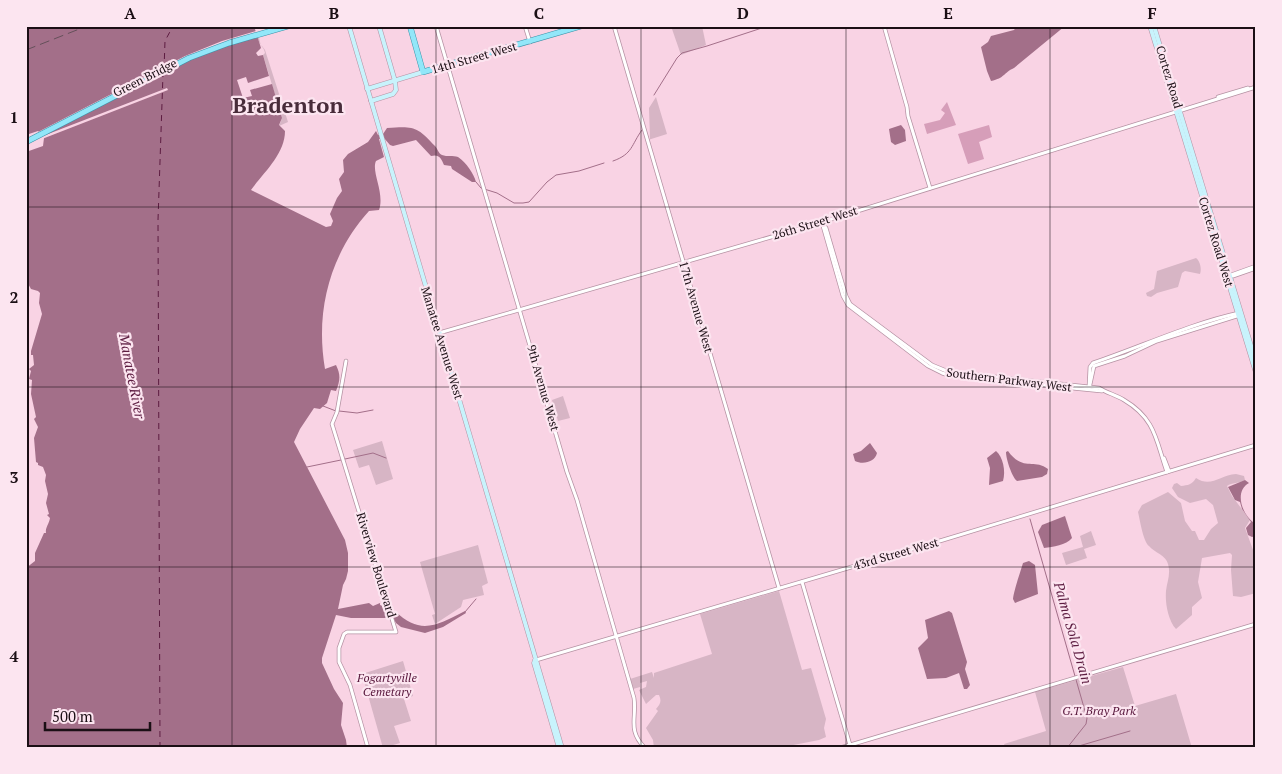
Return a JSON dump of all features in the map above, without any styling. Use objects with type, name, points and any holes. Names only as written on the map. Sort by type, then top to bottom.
[{"type":"main road","points":[[258,33],[279,26]]},
{"type":"main road","points":[[258,33],[287,26]]},
{"type":"main road","name":"Manatee Avenue West","points":[[349,26],[560,748]]},
{"type":"main road","points":[[371,101],[390,95],[395,91],[395,81],[380,26]]},
{"type":"main road","points":[[410,26],[423,72]]},
{"type":"main road","name":"14th Street West","points":[[367,89],[581,26]]},
{"type":"main road","name":"Cortez Road","points":[[1152,26],[1153,36],[1164,59],[1178,111]]},
{"type":"main road","name":"Cortez Road","points":[[1152,26],[1184,127]]},
{"type":"main road","name":"Green Bridge","points":[[26,140],[189,58],[258,33]]},
{"type":"main road","name":"Cortez Road West","points":[[1178,111],[1229,275]]},
{"type":"main road","name":"Cortez Road West","points":[[1184,127],[1198,178]]},
{"type":"main road","name":"Cortez Road West","points":[[1203,193],[1229,275],[1246,342],[1256,363]]},
{"type":"main road","name":"Cortez Road West","points":[[1239,314],[1256,373]]},
{"type":"street","name":"9th Avenue West","points":[[436,26],[565,465],[572,482],[616,637],[634,702],[634,728],[638,739],[645,748]]},
{"type":"street","points":[[525,26],[530,42]]},
{"type":"street","name":"17th Avenue West","points":[[614,26],[780,588]]},
{"type":"street","points":[[884,26],[930,188]]},
{"type":"street","name":"26th Street West","points":[[438,333],[822,222],[1256,87]]},
{"type":"street","name":"Southern Parkway West","points":[[822,222],[826,228],[850,304],[932,365],[949,372],[1103,390],[1125,401],[1143,416],[1154,431],[1168,472]]},
{"type":"street","points":[[1229,275],[1255,267]]},
{"type":"street","points":[[1090,388],[1090,367],[1093,363],[1130,351],[1159,338],[1239,314]]},
{"type":"street","name":"Riverview Boulevard","points":[[346,361],[337,412],[332,424],[396,632],[346,632],[343,635],[339,648],[340,665],[350,685],[368,748]]},
{"type":"street","name":"43rd Street West","points":[[535,660],[802,582],[1256,445]]},
{"type":"street","points":[[802,582],[850,745]]},
{"type":"street","points":[[840,748],[1256,624]]},
{"type":"green space","points":[[254,26],[259,26],[253,31],[255,38],[259,38],[261,45],[258,39],[253,39],[251,32],[255,29]]},
{"type":"green space","points":[[681,26],[702,26],[706,45],[681,55],[672,29]]},
{"type":"green space","points":[[262,46],[265,50],[288,122],[279,126],[282,118]]},
{"type":"green space","points":[[656,97],[667,134],[648,140],[650,139],[649,108]]},
{"type":"green space","points":[[1196,258],[1200,265],[1200,274],[1185,271],[1182,273],[1178,287],[1157,293],[1151,297],[1147,296],[1146,293],[1154,289],[1157,271]]},
{"type":"green space","points":[[563,396],[570,418],[558,421],[552,400]]},
{"type":"green space","points":[[382,441],[393,479],[376,485],[369,465],[359,468],[353,450]]},
{"type":"green space","points":[[1236,474],[1244,476],[1245,480],[1227,486],[1250,520],[1245,528],[1256,558],[1256,593],[1241,597],[1233,596],[1232,555],[1230,553],[1202,558],[1198,582],[1202,598],[1192,607],[1192,615],[1176,629],[1169,616],[1166,601],[1168,564],[1165,558],[1147,543],[1143,535],[1138,512],[1142,505],[1168,492],[1181,503],[1185,521],[1192,531],[1195,531],[1199,540],[1204,540],[1211,529],[1218,523],[1213,505],[1206,499],[1190,503],[1178,497],[1172,488],[1177,483],[1181,486],[1190,484],[1196,478],[1206,482]]},
{"type":"green space","points":[[1091,531],[1096,545],[1084,549],[1087,558],[1066,565],[1062,553],[1083,547],[1080,536]]},
{"type":"green space","points":[[478,545],[488,583],[482,586],[484,595],[463,600],[461,607],[435,624],[432,615],[435,614],[420,562]]},
{"type":"green space","points":[[779,591],[802,670],[811,668],[826,719],[824,728],[826,737],[778,748],[654,748],[653,740],[646,728],[658,711],[656,709],[660,703],[660,697],[656,695],[646,704],[639,690],[646,687],[647,681],[640,683],[640,687],[633,689],[630,679],[652,672],[654,678],[654,673],[712,654],[700,614]]},
{"type":"green space","name":"Fogartyville Cemetary","points":[[403,661],[413,696],[404,699],[411,721],[394,726],[400,743],[383,748],[362,674]]},
{"type":"green space","name":"G.T. Bray Park","points":[[1123,667],[1135,706],[1176,694],[1192,748],[1006,748],[1004,744],[1046,731],[1035,692]]},
{"type":"shaded area","points":[[947,102],[956,125],[927,134],[924,124],[940,120],[945,113],[941,110]]},
{"type":"shaded area","points":[[989,125],[992,137],[979,142],[984,159],[968,164],[958,134]]},
{"type":"water","name":"Manatee River","points":[[26,26],[254,26],[261,48],[256,53],[258,56],[263,55],[269,76],[248,83],[246,77],[237,80],[243,98],[252,96],[250,90],[272,84],[282,118],[279,125],[285,131],[282,147],[278,155],[251,190],[326,227],[331,226],[333,221],[330,214],[342,191],[339,179],[344,172],[343,160],[348,154],[368,142],[376,131],[378,135],[383,134],[387,128],[403,127],[419,131],[429,139],[442,155],[456,156],[461,159],[473,175],[476,182],[472,182],[452,169],[451,166],[444,165],[438,156],[431,156],[416,140],[393,146],[384,138],[379,139],[384,157],[376,161],[375,166],[380,197],[379,210],[369,211],[344,246],[335,265],[324,305],[322,347],[325,369],[336,365],[339,372],[339,381],[336,391],[331,390],[327,403],[320,409],[314,408],[294,442],[345,540],[348,553],[348,571],[338,609],[369,603],[373,606],[380,603],[380,605],[385,607],[389,615],[395,611],[404,619],[421,626],[437,624],[465,611],[466,613],[443,627],[425,633],[401,627],[392,616],[390,618],[351,618],[336,615],[322,663],[343,703],[341,725],[347,748],[26,748],[26,568],[35,561],[35,553],[44,533],[46,533],[50,518],[47,515],[49,514],[46,503],[48,494],[45,481],[46,475],[43,467],[36,462],[34,438],[38,427],[34,419],[36,417],[31,394],[32,380],[29,379],[31,371],[29,369],[34,365],[31,351],[42,314],[39,303],[40,293],[31,289],[26,280],[26,152],[43,146],[44,138],[38,131],[26,135]]},
{"type":"water","points":[[1017,26],[1065,26],[1014,68],[991,81],[981,47],[988,42],[991,36],[1014,30]]},
{"type":"water","points":[[901,125],[905,130],[906,141],[895,145],[891,142],[889,129]]},
{"type":"water","points":[[870,443],[877,453],[874,459],[865,463],[855,461],[853,454],[861,451]]},
{"type":"water","points":[[996,451],[1002,460],[1004,477],[1003,481],[989,485],[990,468],[987,458]]},
{"type":"water","points":[[1008,451],[1018,461],[1043,466],[1048,469],[1047,474],[1042,477],[1017,481],[1008,463],[1006,452]]},
{"type":"water","points":[[1245,480],[1249,483],[1244,487],[1241,498],[1247,516],[1256,524],[1256,536],[1252,537],[1248,535],[1246,528],[1251,522],[1242,509],[1240,502],[1235,500],[1228,487]]},
{"type":"water","points":[[1065,516],[1072,538],[1063,544],[1044,548],[1038,532],[1042,525]]},
{"type":"water","points":[[1029,561],[1035,565],[1038,594],[1015,603],[1013,599],[1023,563]]},
{"type":"water","points":[[949,611],[952,613],[967,662],[965,669],[970,685],[967,689],[964,689],[959,673],[946,678],[927,679],[918,648],[928,638],[925,620]]},
{"type":"pier","points":[[256,31],[258,37],[224,46],[191,59],[43,136],[167,88],[168,90],[42,139],[36,133],[185,56],[222,41]]},
{"type":"waterway","points":[[654,95],[682,53],[768,26]]},
{"type":"waterway","points":[[613,161],[628,152],[642,130]]},
{"type":"waterway","points":[[476,182],[481,188],[497,193],[514,203],[523,203],[529,202],[556,175],[579,171],[604,163]]},
{"type":"waterway","points":[[323,406],[336,411]]},
{"type":"waterway","points":[[339,411],[357,413],[373,410]]},
{"type":"waterway","points":[[345,459],[373,453],[386,458]]},
{"type":"waterway","points":[[307,467],[341,460]]},
{"type":"waterway","name":"Palma Sola Drain","points":[[1030,519],[1087,718],[1086,724],[1067,748]]},
{"type":"waterway","points":[[465,612],[476,599]]},
{"type":"waterway","points":[[1072,748],[1130,731]]},
{"type":"ferry route","points":[[164,70],[165,41],[173,26]]},
{"type":"ferry route","points":[[160,748],[158,220],[163,74]]},
{"type":"railway","points":[[26,50],[87,26]]},
{"type":"district","name":"Bradenton","points":[[288,105]]}]
